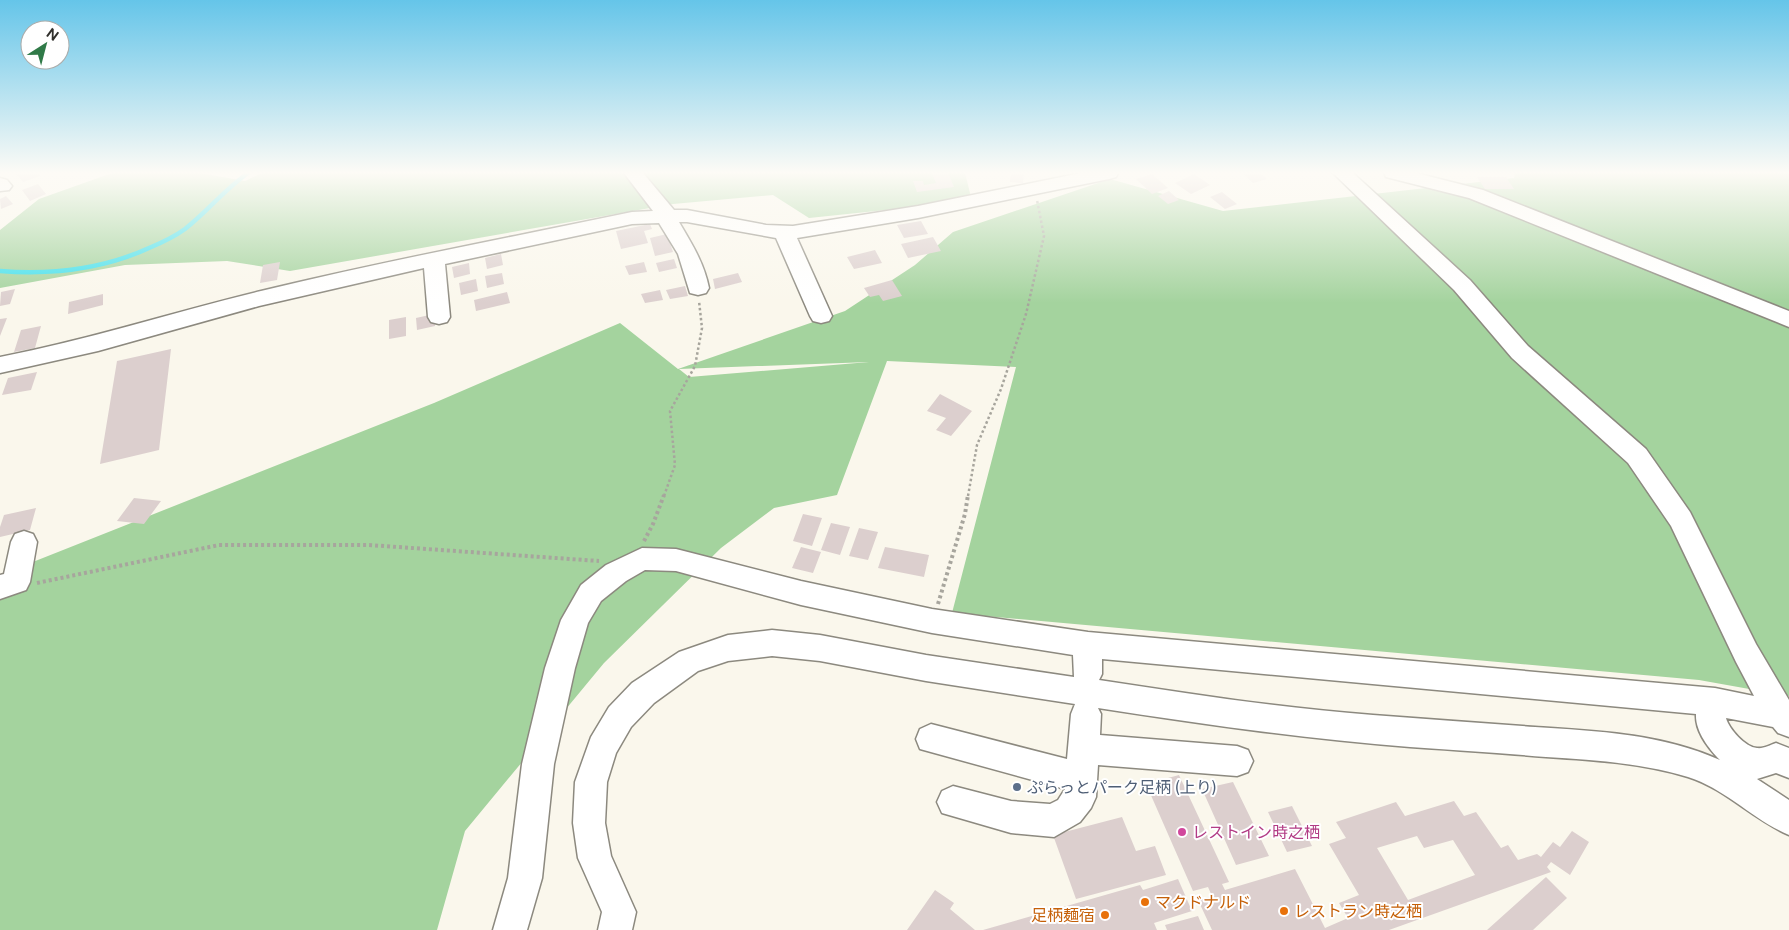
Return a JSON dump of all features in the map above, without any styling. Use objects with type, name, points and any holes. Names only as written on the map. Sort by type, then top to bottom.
[{"type":"street","points":[[0,365],[54,354],[194,314],[274,295],[632,218],[660,216]]},
{"type":"street","points":[[667,216],[668,224],[677,235],[695,270],[698,288]]},
{"type":"street","points":[[689,216],[766,231],[784,232],[892,216]]},
{"type":"street","points":[[1393,216],[1462,286],[1520,352],[1637,456],[1681,520],[1746,653],[1785,719]]},
{"type":"street","points":[[1532,216],[1789,319]]},
{"type":"street","points":[[784,232],[821,316]]},
{"type":"street","points":[[434,261],[439,317]]},
{"type":"street","points":[[0,587],[16,582],[24,542]]},
{"type":"street","points":[[510,930],[525,878],[538,764],[560,668],[575,620],[591,593],[616,573],[642,559],[676,560],[801,593],[932,622],[1088,645],[1715,702],[1785,719]]},
{"type":"street","points":[[615,930],[619,912],[596,858],[589,823],[591,782],[602,747],[620,717],[643,693],[689,661],[728,648],[772,643],[820,648],[944,671],[1216,712],[1368,729],[1611,747],[1660,755],[1694,764],[1739,784],[1789,819]]},
{"type":"street","points":[[1087,674],[1088,645]]},
{"type":"street","points":[[1715,702],[1711,718],[1716,732],[1732,751],[1753,763],[1767,763],[1776,758],[1789,763]]},
{"type":"street","points":[[953,802],[1011,817],[1054,821],[1069,811],[1080,797],[1086,714]]},
{"type":"street","points":[[931,739],[1083,764],[1237,761]]},
{"type":"path","points":[[932,622],[965,514],[977,445],[1001,389],[1028,305],[1044,236],[1041,216]]},
{"type":"path","points":[[32,584],[219,545],[369,545],[632,564],[653,524],[676,465],[670,411],[694,366],[702,328],[698,288]]},
{"type":"green space","points":[[17,216],[602,216],[290,271],[227,261],[125,265],[0,288],[0,230]]},
{"type":"green space","points":[[999,216],[1789,216],[1789,696],[1699,680],[952,613],[1016,367],[887,361],[837,495],[774,508],[721,548],[604,663],[465,831],[437,930],[0,930],[0,575],[434,403],[620,323],[678,369],[845,311],[915,265],[953,232]],"holes":[[[869,362],[689,377],[679,369]]]},
{"type":"building","points":[[921,221],[928,234],[904,238],[897,225]]},
{"type":"building","points":[[650,224],[652,229],[644,231],[648,243],[621,249],[616,231]]},
{"type":"building","points":[[667,234],[673,252],[655,256],[650,238]]},
{"type":"building","points":[[933,237],[941,251],[908,258],[901,244]]},
{"type":"building","points":[[875,250],[882,263],[854,269],[847,257]]},
{"type":"building","points":[[501,254],[503,265],[487,269],[485,258]]},
{"type":"building","points":[[674,259],[677,268],[659,272],[656,263]]},
{"type":"building","points":[[280,262],[277,280],[260,283],[263,265]]},
{"type":"building","points":[[644,262],[647,272],[629,275],[625,266]]},
{"type":"building","points":[[469,263],[470,274],[454,278],[452,267]]},
{"type":"building","points":[[502,273],[504,284],[487,288],[485,276]]},
{"type":"building","points":[[738,273],[742,282],[715,289],[713,279]]},
{"type":"building","points":[[476,279],[478,291],[461,295],[459,283]]},
{"type":"building","points":[[892,280],[902,296],[883,301],[879,295],[870,297],[864,288]]},
{"type":"building","points":[[685,286],[688,296],[670,299],[666,290]]},
{"type":"building","points":[[15,289],[10,304],[0,306],[1,292]]},
{"type":"building","points":[[660,290],[663,300],[645,303],[641,294]]},
{"type":"building","points":[[507,292],[510,303],[476,311],[474,300]]},
{"type":"building","points":[[103,294],[103,305],[68,314],[69,302]]},
{"type":"building","points":[[434,314],[435,326],[417,330],[416,318]]},
{"type":"building","points":[[406,317],[406,336],[389,339],[389,320]]},
{"type":"building","points":[[7,318],[0,336],[0,319]]},
{"type":"building","points":[[41,326],[35,348],[14,352],[21,330]]},
{"type":"building","points":[[171,349],[159,450],[100,464],[117,361]]},
{"type":"building","points":[[37,372],[31,390],[2,395],[8,378]]},
{"type":"building","points":[[940,394],[972,411],[951,436],[936,430],[946,418],[927,411]]},
{"type":"building","points":[[134,498],[161,501],[144,524],[117,521]]},
{"type":"building","points":[[36,508],[30,530],[0,537],[0,527],[4,515]]},
{"type":"building","points":[[803,514],[822,518],[812,546],[793,541]]},
{"type":"building","points":[[831,523],[850,527],[840,555],[821,550]]},
{"type":"building","points":[[859,528],[878,532],[868,560],[849,556]]},
{"type":"building","points":[[801,547],[821,552],[813,573],[792,568]]},
{"type":"building","points":[[885,547],[929,555],[924,577],[878,568]]},
{"type":"building","points":[[1179,775],[1229,882],[1222,884],[1225,890],[1295,869],[1325,928],[1348,918],[1339,903],[1359,895],[1329,844],[1346,838],[1336,822],[1396,802],[1405,816],[1454,801],[1464,816],[1476,812],[1501,848],[1508,845],[1518,860],[1537,854],[1541,857],[1553,842],[1560,847],[1572,831],[1589,842],[1570,875],[1551,862],[1547,867],[1551,872],[1389,930],[1212,930],[1198,900],[1212,896],[1208,887],[1193,891],[1146,784]],"holes":[[[1417,836],[1424,848],[1453,840],[1475,875],[1408,900],[1377,848]]]},
{"type":"building","points":[[1233,782],[1269,856],[1236,865],[1202,789]]},
{"type":"building","points":[[1292,806],[1312,846],[1287,852],[1268,812]]},
{"type":"building","points":[[1122,817],[1136,851],[1155,846],[1166,875],[1076,899],[1053,835]]},
{"type":"building","points":[[1546,877],[1567,898],[1533,930],[1487,930]]},
{"type":"building","points":[[1178,879],[1192,911],[1154,923],[1157,930],[983,930],[1140,885],[1143,890]]},
{"type":"building","points":[[935,890],[954,903],[950,909],[975,930],[907,930]]},
{"type":"building","points":[[1198,916],[1204,930],[1167,930],[1165,925]]},
{"type":"waterway","points":[[0,271],[57,271],[94,266],[113,261],[163,242],[185,229],[199,216]]},
{"type":"place","name":"ぷらっとパーク足柄 (上り)","points":[[1017,787]]},
{"type":"place","name":"レストイン時之栖","points":[[1182,832]]},
{"type":"place","name":"マクドナルド","points":[[1145,902]]},
{"type":"place","name":"レストラン時之栖","points":[[1284,911]]},
{"type":"place","name":"足柄麺宿","points":[[1105,915]]}]
